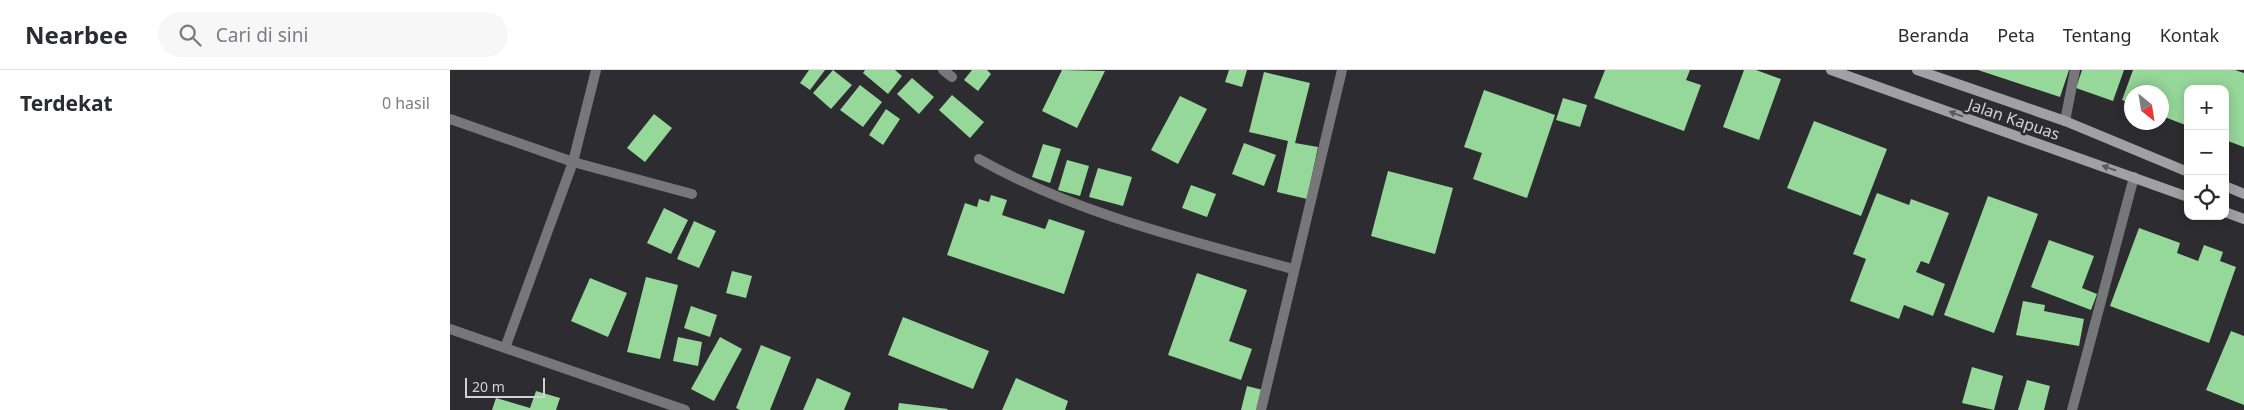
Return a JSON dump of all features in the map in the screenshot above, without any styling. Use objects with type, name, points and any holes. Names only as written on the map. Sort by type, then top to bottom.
[{"type":"street","points":[[505,348],[573,162],[596,70]]},
{"type":"street","points":[[943,70],[952,77]]},
{"type":"street","points":[[1261,410],[1293,269],[1342,70]]},
{"type":"street","name":"Jalan Kapuas","points":[[1831,70],[2134,176],[2184,195]]},
{"type":"street","name":"Jalan Kapuas","points":[[1917,70],[2065,121],[2184,170]]},
{"type":"street","points":[[2065,121],[2075,70]]},
{"type":"street","points":[[450,119],[573,162],[692,194]]},
{"type":"street","points":[[979,159],[1004,173],[1106,214],[1293,269]]},
{"type":"street","points":[[2072,410],[2134,176]]},
{"type":"street","points":[[2229,188],[2244,194]]},
{"type":"street","points":[[2229,213],[2244,219]]},
{"type":"street","points":[[450,329],[685,410]]},
{"type":"building","points":[[809,70],[825,70],[810,90],[800,83]]},
{"type":"building","points":[[833,70],[852,85],[831,109],[813,93]]},
{"type":"building","points":[[865,70],[895,70],[902,76],[888,94],[863,73]]},
{"type":"building","points":[[972,70],[987,70],[991,74],[978,91],[964,80]]},
{"type":"building","points":[[1062,70],[1105,71],[1077,128],[1042,111]]},
{"type":"building","points":[[1229,70],[1247,70],[1242,87],[1225,82]]},
{"type":"building","points":[[1605,70],[1690,70],[1686,80],[1701,85],[1684,131],[1594,98]]},
{"type":"building","points":[[1744,70],[1756,70],[1781,79],[1759,140],[1723,127]]},
{"type":"building","points":[[1978,70],[2069,70],[2060,97]]},
{"type":"building","points":[[2082,70],[2124,70],[2113,101],[2076,88]]},
{"type":"building","points":[[2133,70],[2235,70],[2244,73],[2244,147],[2229,141],[2229,85],[2184,85],[2184,124],[2169,119],[2169,85],[2128,85]]},
{"type":"building","points":[[1264,72],[1310,83],[1295,143],[1318,147],[1307,199],[1277,192],[1288,141],[1249,132]]},
{"type":"building","points":[[912,78],[934,97],[919,114],[897,94]]},
{"type":"building","points":[[860,85],[882,102],[863,127],[840,110]]},
{"type":"building","points":[[1484,90],[1555,115],[1527,198],[1473,179],[1482,153],[1464,147]]},
{"type":"building","points":[[952,95],[984,122],[970,138],[939,110]]},
{"type":"building","points":[[1180,96],[1207,109],[1178,164],[1151,150]]},
{"type":"building","points":[[1563,98],[1587,105],[1580,127],[1556,120]]},
{"type":"building","points":[[886,109],[900,119],[883,145],[869,135]]},
{"type":"building","points":[[654,114],[672,128],[645,162],[627,148]]},
{"type":"building","points":[[1814,121],[1887,149],[1861,216],[1787,188]]},
{"type":"building","points":[[1244,143],[1276,155],[1264,186],[1232,174]]},
{"type":"building","points":[[1043,144],[1061,149],[1050,183],[1032,177]]},
{"type":"building","points":[[1067,160],[1089,166],[1080,196],[1058,190]]},
{"type":"building","points":[[1098,168],[1132,177],[1123,206],[1089,197]]},
{"type":"building","points":[[1388,171],[1453,188],[1435,254],[1371,236]]},
{"type":"building","points":[[1191,185],[1216,194],[1207,217],[1182,208]]},
{"type":"building","points":[[1877,193],[1909,205],[1911,199],[1949,213],[1929,264],[1921,261],[1916,272],[1945,284],[1933,316],[1904,305],[1899,319],[1850,301],[1866,259],[1853,254]]},
{"type":"building","points":[[991,195],[1007,200],[1002,215],[1045,229],[1049,219],[1085,231],[1064,294],[947,255],[965,203],[977,207],[979,199],[989,202]]},
{"type":"building","points":[[1988,196],[2038,214],[1994,333],[1944,315]]},
{"type":"building","points":[[664,208],[688,220],[671,254],[647,243]]},
{"type":"building","points":[[694,221],[716,231],[699,268],[677,259]]},
{"type":"building","points":[[2139,228],[2180,243],[2177,253],[2198,261],[2204,245],[2223,252],[2220,261],[2236,267],[2209,343],[2110,306]]},
{"type":"building","points":[[2049,240],[2094,256],[2082,288],[2097,294],[2091,310],[2031,287]]},
{"type":"building","points":[[732,271],[752,276],[746,298],[726,293]]},
{"type":"building","points":[[1197,273],[1247,290],[1229,341],[1252,349],[1241,380],[1168,355]]},
{"type":"building","points":[[646,277],[678,285],[660,359],[627,352]]},
{"type":"building","points":[[590,278],[627,293],[608,337],[571,321]]},
{"type":"building","points":[[2023,301],[2045,305],[2044,311],[2084,319],[2079,346],[2016,335]]},
{"type":"building","points":[[691,306],[717,315],[710,337],[684,328]]},
{"type":"building","points":[[903,317],[989,351],[973,389],[888,355]]},
{"type":"building","points":[[2231,331],[2244,336],[2244,405],[2206,390]]},
{"type":"building","points":[[678,337],[702,342],[698,366],[673,361]]},
{"type":"building","points":[[720,337],[742,349],[714,401],[691,389]]},
{"type":"building","points":[[761,345],[791,357],[770,410],[740,410],[736,408]]},
{"type":"building","points":[[1972,367],[2003,376],[1994,410],[1962,403]]},
{"type":"building","points":[[817,378],[851,393],[844,410],[803,410]]},
{"type":"building","points":[[1016,378],[1068,401],[1065,410],[1002,410]]},
{"type":"building","points":[[2027,380],[2050,386],[2044,410],[2018,410]]},
{"type":"building","points":[[1247,386],[1263,390],[1258,410],[1241,410]]},
{"type":"building","points":[[536,391],[560,398],[556,410],[492,410],[496,398],[530,408]]},
{"type":"building","points":[[899,403],[948,409],[898,410]]}]
